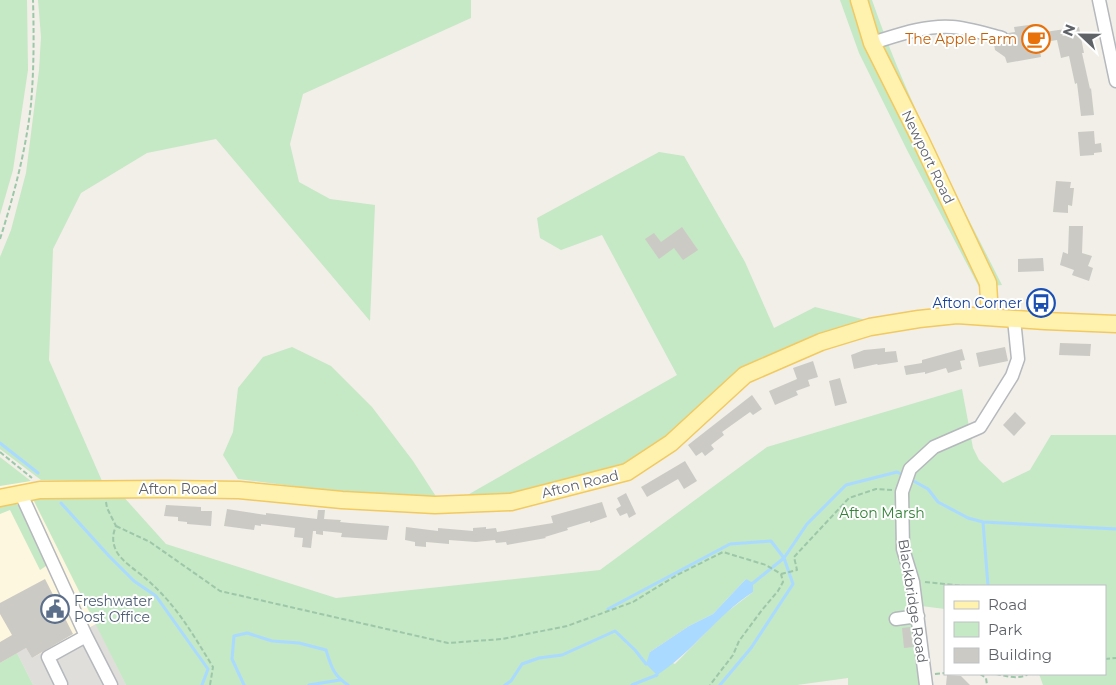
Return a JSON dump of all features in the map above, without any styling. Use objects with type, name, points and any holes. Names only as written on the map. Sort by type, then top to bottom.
[{"type":"main road","name":"Newport Road","points":[[859,0],[872,43],[988,283],[990,316]]},
{"type":"main road","name":"Afton Road","points":[[0,498],[40,490],[239,490],[342,500],[435,505],[511,502],[627,472],[671,443],[745,375],[821,342],[870,327],[957,315],[1116,324]]},
{"type":"street","points":[[1099,0],[1116,82]]},
{"type":"street","points":[[872,43],[931,27],[953,27],[1002,38]]},
{"type":"street","points":[[902,490],[910,470],[934,447],[980,427],[1012,376],[1018,359],[1014,319]]},
{"type":"street","name":"Blackbridge Road","points":[[902,490],[902,549],[913,582],[926,685]]},
{"type":"street","points":[[21,494],[86,636],[111,685]]},
{"type":"street","points":[[896,619],[918,616]]},
{"type":"street","points":[[61,684],[48,657],[86,636]]},
{"type":"path","points":[[0,239],[20,172],[31,106],[33,0]]},
{"type":"path","points":[[0,452],[34,479],[40,490]]},
{"type":"path","points":[[781,574],[797,570],[794,557],[849,498],[876,488],[902,490]]},
{"type":"path","points":[[106,490],[106,508],[116,526],[150,542],[220,591],[448,643],[502,639],[567,626],[633,602],[678,575],[723,552],[766,565],[781,574],[783,582],[739,641],[733,655],[710,685]]},
{"type":"path","points":[[116,526],[113,536],[115,549],[122,558],[164,594],[188,626],[213,666],[210,685]]},
{"type":"path","points":[[913,582],[921,581],[957,585]]},
{"type":"path","points":[[1002,675],[1015,677],[1026,675]]},
{"type":"shaded area","points":[[0,457],[31,481],[33,499],[96,624],[32,658],[26,648],[0,663]]},
{"type":"shaded area","points":[[96,624],[126,685],[33,685],[17,653],[26,648],[32,658]]},
{"type":"green space","points":[[0,0],[27,0],[28,70],[13,170],[0,215]]},
{"type":"green space","points":[[38,0],[471,0],[471,18],[303,94],[290,144],[299,182],[330,199],[375,205],[370,321],[216,139],[147,153],[81,193],[53,249],[49,360],[102,481],[41,480],[0,449],[0,257],[11,230],[26,173],[39,70],[41,37]]},
{"type":"green space","points":[[840,0],[872,0],[885,37],[916,109],[949,180],[1002,285],[979,287],[907,150],[859,53]]},
{"type":"green space","points":[[659,152],[684,156],[745,262],[774,328],[815,307],[870,321],[741,370],[666,436],[623,467],[512,497],[464,497],[677,375],[602,235],[561,250],[540,238],[537,218]]},
{"type":"green space","points":[[292,347],[331,366],[372,407],[413,461],[437,498],[346,493],[238,479],[223,455],[233,432],[238,388],[263,357]]},
{"type":"green space","name":"Afton Marsh","points":[[962,389],[973,448],[979,460],[1003,483],[1030,470],[1051,435],[1116,435],[1116,685],[1043,685],[1039,675],[1106,675],[1106,585],[944,585],[944,609],[913,605],[924,685],[848,685],[848,678],[797,685],[126,685],[33,499],[121,494],[166,544],[336,598],[600,570],[767,447]],"holes":[[[746,579],[753,592],[723,615],[675,664],[650,652],[689,626],[713,614]]]},
{"type":"green space","points":[[0,457],[31,481],[0,486]]},
{"type":"green space","points":[[0,504],[16,504],[24,508],[49,564],[40,570],[10,510],[0,514]]},
{"type":"green space","points":[[17,653],[33,685],[0,685],[0,663]]},
{"type":"water","points":[[746,579],[753,583],[753,592],[728,611],[682,656],[657,675],[646,664],[650,652],[689,626],[713,614]]},
{"type":"building","points":[[1036,24],[1038,33],[1079,27],[1084,53],[1082,53],[1091,88],[1094,115],[1081,116],[1077,83],[1075,84],[1069,56],[1061,58],[1057,40],[1039,43],[1041,57],[1007,63],[1005,57],[995,50],[994,44],[1004,46],[1008,43],[1010,40],[1008,33],[1015,32],[1014,27]]},
{"type":"building","points":[[1094,131],[1095,144],[1101,143],[1102,152],[1094,153],[1094,155],[1080,156],[1078,132]]},
{"type":"building","points":[[1056,181],[1071,182],[1070,188],[1074,188],[1072,206],[1068,205],[1068,213],[1053,212]]},
{"type":"building","points":[[1069,226],[1083,226],[1082,253],[1092,256],[1088,266],[1093,268],[1089,281],[1072,275],[1074,270],[1060,265],[1063,252],[1068,254]]},
{"type":"building","points":[[682,227],[698,250],[683,260],[674,248],[659,259],[645,239],[654,233],[661,242]]},
{"type":"building","points":[[1043,258],[1044,271],[1018,272],[1018,259]]},
{"type":"building","points":[[1060,343],[1091,344],[1090,356],[1059,355]]},
{"type":"building","points":[[1005,347],[1008,361],[979,367],[976,353]]},
{"type":"building","points":[[885,348],[885,352],[896,351],[898,362],[854,369],[851,355],[864,350]]},
{"type":"building","points":[[962,349],[965,360],[960,361],[962,369],[948,373],[946,368],[925,374],[925,372],[906,375],[904,366],[922,363],[922,360]]},
{"type":"building","points":[[813,361],[818,377],[808,380],[810,386],[796,391],[798,395],[775,405],[769,391],[797,379],[793,368]]},
{"type":"building","points":[[840,378],[847,403],[835,406],[829,381]]},
{"type":"building","points":[[752,395],[762,409],[753,415],[750,412],[722,432],[724,435],[711,445],[714,449],[705,456],[702,452],[696,456],[688,445]]},
{"type":"building","points":[[1015,412],[1026,423],[1014,436],[1003,425]]},
{"type":"building","points":[[685,461],[697,481],[684,489],[678,479],[647,497],[641,487]]},
{"type":"building","points":[[626,493],[636,514],[629,518],[627,513],[620,516],[616,509],[621,506],[617,498]]},
{"type":"building","points":[[602,502],[607,517],[567,528],[568,530],[546,538],[507,545],[506,542],[496,543],[495,540],[476,542],[449,540],[449,544],[426,542],[426,547],[415,546],[415,542],[405,540],[406,527],[438,531],[438,528],[473,531],[473,528],[486,527],[486,529],[496,528],[497,532],[553,523],[551,516]]},
{"type":"building","points":[[166,505],[201,507],[201,511],[212,511],[211,526],[187,524],[187,522],[178,521],[178,517],[164,516]]},
{"type":"building","points":[[227,509],[266,515],[266,513],[317,519],[318,510],[325,510],[324,519],[389,526],[387,540],[341,537],[342,533],[323,531],[323,535],[316,534],[316,531],[313,531],[311,548],[302,547],[303,538],[294,537],[295,528],[261,524],[261,526],[255,525],[254,530],[224,526]]},
{"type":"building","points":[[45,579],[73,634],[32,658],[26,648],[0,663],[0,642],[12,635],[0,614],[0,603]]},
{"type":"building","points":[[910,627],[913,647],[904,648],[902,628]]},
{"type":"building","points":[[947,675],[961,676],[970,685],[946,685]]},
{"type":"waterway","points":[[0,443],[38,473]]},
{"type":"waterway","points":[[753,583],[784,558],[807,524],[846,485],[897,472],[905,476]]},
{"type":"waterway","points":[[910,479],[928,489],[938,502],[968,518],[983,522],[1116,529]]},
{"type":"waterway","points":[[61,503],[134,581],[156,596],[208,669],[202,685]]},
{"type":"waterway","points":[[983,522],[988,585]]},
{"type":"waterway","points":[[608,609],[730,544],[771,541],[784,558],[793,584],[751,648],[720,685]]},
{"type":"waterway","points":[[505,685],[511,681],[522,664],[539,658],[562,655],[615,631],[635,650],[646,664]]},
{"type":"waterway","points":[[244,685],[232,659],[234,636],[247,633],[272,641],[299,643],[326,650],[333,670],[348,685]]},
{"type":"waterway","points":[[632,685],[657,675]]},
{"type":"waterway","points":[[309,685],[340,680]]},
{"type":"place","name":"The Apple Farm","points":[[1036,39]]},
{"type":"place","name":"Afton Corner","points":[[1041,303]]},
{"type":"place","name":"Freshwater Post Office","points":[[55,609]]}]
